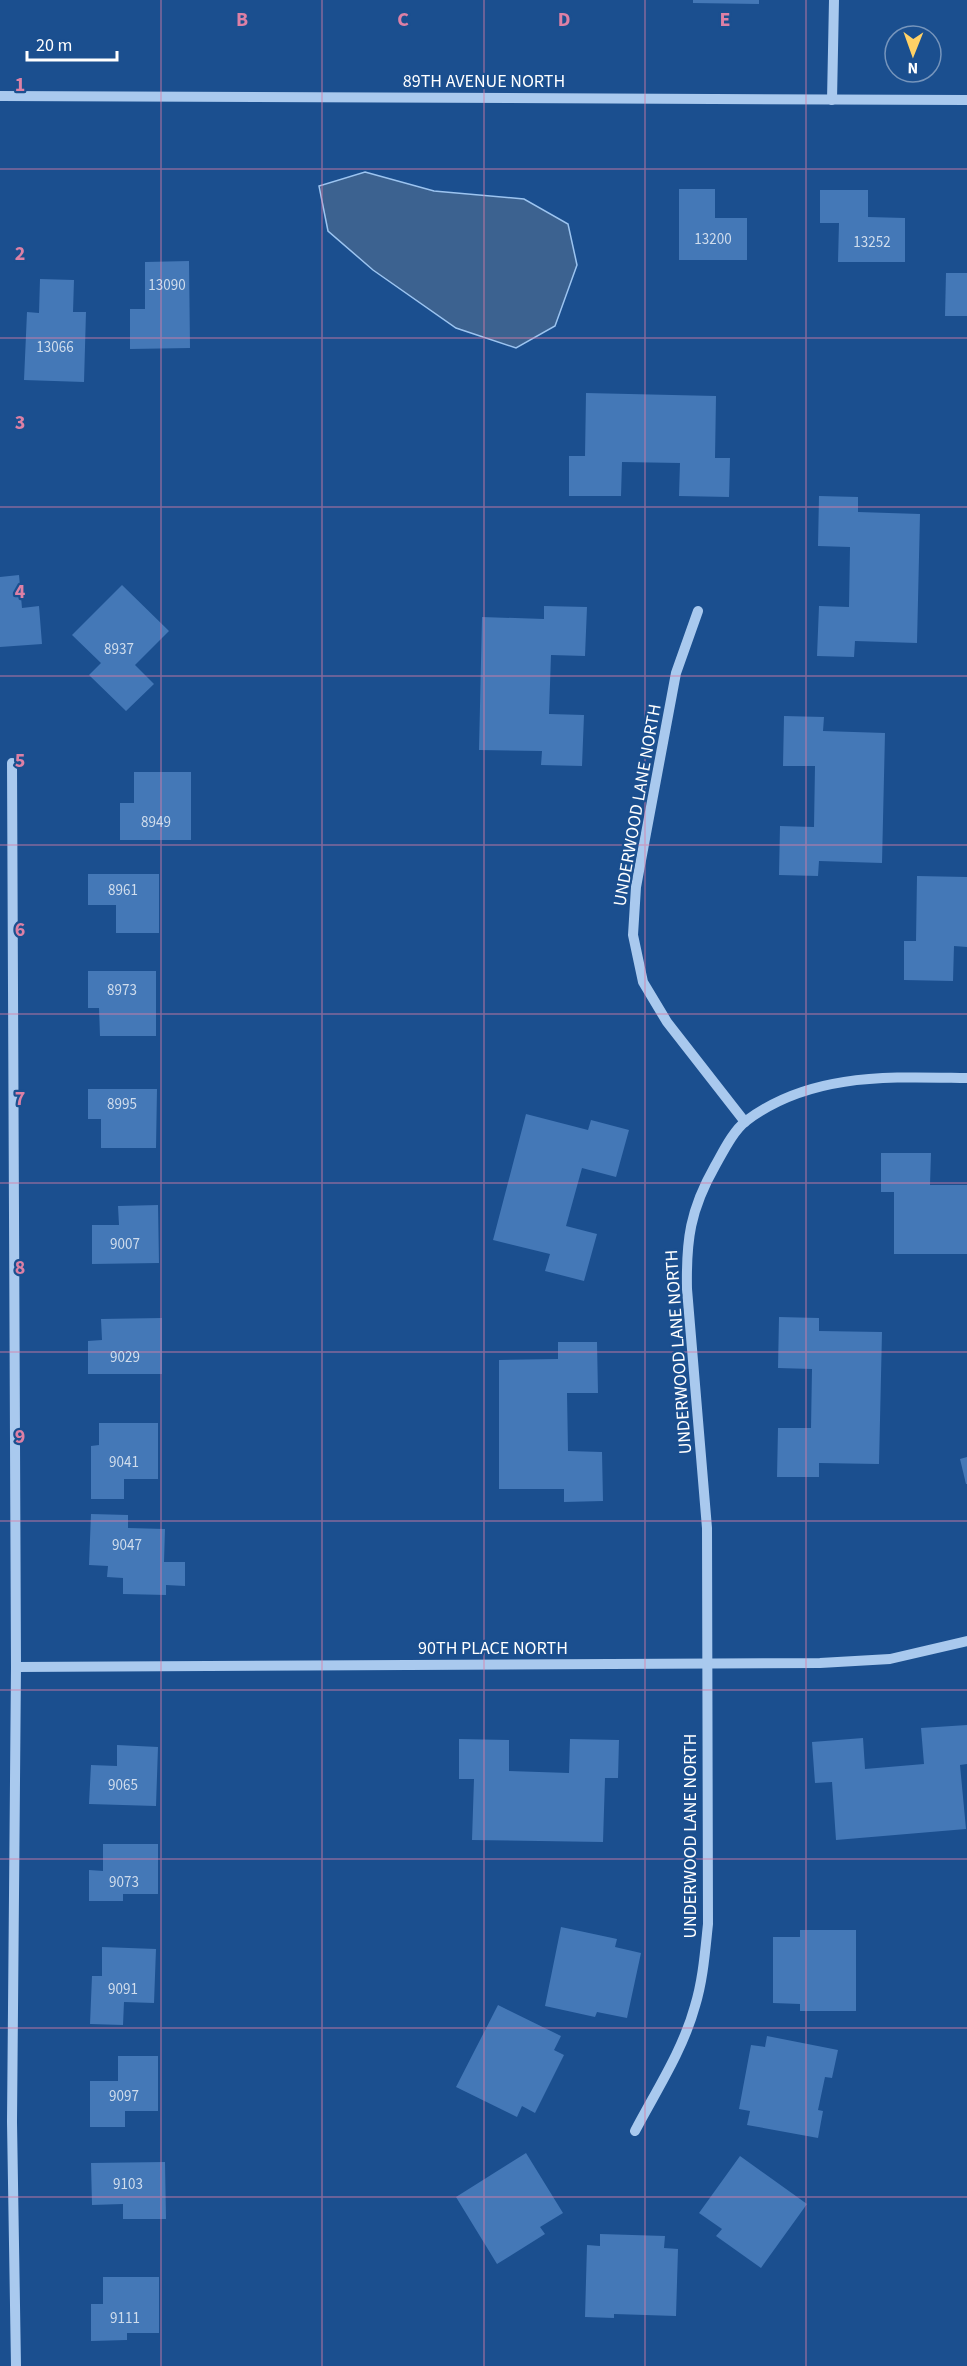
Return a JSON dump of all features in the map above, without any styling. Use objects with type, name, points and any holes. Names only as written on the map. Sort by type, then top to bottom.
[{"type":"street","points":[[832,100],[834,0]]},
{"type":"street","name":"89TH AVENUE NORTH","points":[[0,96],[967,100]]},
{"type":"street","name":"UNDERWOOD LANE NORTH","points":[[635,2131],[676,2053],[695,2008],[703,1970],[709,1889],[706,1528],[686,1250],[691,1218],[703,1186],[723,1152],[745,1122],[668,1022],[643,982],[633,935],[636,886],[676,673],[698,611]]},
{"type":"street","points":[[12,763],[16,1667],[12,2122],[16,2366]]},
{"type":"street","points":[[745,1122],[784,1099],[824,1084],[869,1077],[967,1078]]},
{"type":"street","name":"90TH PLACE NORTH","points":[[16,1667],[820,1663],[890,1659],[967,1641]]},
{"type":"street","points":[[0,2122],[12,2122]]},
{"type":"water","points":[[365,172],[434,191],[524,199],[568,224],[577,265],[555,326],[516,348],[456,328],[373,270],[328,231],[319,186]]},
{"type":"building","points":[[693,0],[759,0],[759,4],[693,3]]},
{"type":"building","points":[[679,189],[715,189],[715,218],[747,218],[747,260],[679,260]]},
{"type":"building","points":[[820,190],[868,190],[868,217],[905,218],[905,262],[838,262],[839,223],[820,223]]},
{"type":"building","points":[[189,261],[190,348],[130,349],[130,309],[145,309],[145,262]]},
{"type":"building","points":[[946,273],[967,273],[967,316],[945,316]]},
{"type":"building","points":[[40,279],[74,280],[73,312],[86,312],[84,382],[24,380],[27,312],[39,313]]},
{"type":"building","points":[[586,393],[716,396],[715,458],[730,458],[729,497],[679,496],[680,463],[622,462],[621,496],[569,496],[569,456],[585,456]]},
{"type":"building","points":[[819,496],[858,497],[858,512],[920,514],[917,643],[855,641],[854,657],[817,656],[819,606],[849,607],[850,547],[818,546]]},
{"type":"building","points":[[19,575],[22,608],[39,606],[42,644],[0,647],[0,577]]},
{"type":"building","points":[[122,585],[169,631],[135,665],[154,684],[126,711],[89,675],[101,663],[72,635]]},
{"type":"building","points":[[544,606],[587,607],[585,656],[551,655],[549,714],[584,715],[582,766],[541,765],[542,751],[479,750],[482,617],[544,619]]},
{"type":"building","points":[[784,716],[824,717],[823,731],[885,733],[882,863],[819,861],[818,876],[779,875],[780,826],[814,827],[815,766],[783,766]]},
{"type":"building","points":[[134,772],[191,772],[191,840],[120,840],[120,803],[134,803]]},
{"type":"building","points":[[88,874],[159,874],[159,933],[116,933],[116,905],[88,905]]},
{"type":"building","points":[[917,876],[967,877],[967,947],[954,946],[953,981],[904,980],[904,941],[916,941]]},
{"type":"building","points":[[88,971],[156,971],[156,1036],[100,1036],[99,1008],[88,1008]]},
{"type":"building","points":[[88,1089],[157,1089],[156,1148],[101,1148],[101,1119],[88,1119]]},
{"type":"building","points":[[526,1114],[588,1130],[591,1120],[629,1130],[616,1177],[582,1168],[566,1226],[597,1234],[584,1281],[545,1271],[550,1254],[493,1240]]},
{"type":"building","points":[[881,1153],[931,1153],[930,1185],[967,1185],[967,1254],[894,1254],[894,1192],[881,1192]]},
{"type":"building","points":[[158,1205],[159,1263],[92,1264],[92,1225],[119,1225],[118,1206]]},
{"type":"building","points":[[779,1317],[819,1318],[819,1331],[882,1332],[879,1464],[819,1463],[819,1477],[777,1477],[778,1428],[811,1428],[812,1369],[778,1368]]},
{"type":"building","points":[[162,1318],[162,1374],[88,1374],[88,1341],[102,1340],[101,1319]]},
{"type":"building","points":[[558,1342],[597,1342],[598,1393],[567,1393],[568,1451],[602,1452],[603,1501],[564,1502],[564,1489],[499,1489],[499,1360],[558,1359]]},
{"type":"building","points":[[99,1423],[158,1423],[158,1479],[124,1479],[124,1499],[91,1499],[91,1446],[99,1445]]},
{"type":"building","points":[[967,1457],[967,1484],[966,1484],[960,1459]]},
{"type":"building","points":[[91,1514],[128,1515],[128,1528],[165,1529],[164,1562],[185,1562],[185,1586],[166,1585],[166,1595],[123,1594],[123,1578],[107,1577],[108,1566],[89,1565]]},
{"type":"building","points":[[967,1725],[967,1764],[960,1765],[966,1829],[836,1840],[832,1782],[815,1783],[812,1742],[863,1738],[865,1769],[924,1764],[921,1728]]},
{"type":"building","points":[[459,1739],[509,1740],[509,1771],[569,1773],[570,1739],[619,1740],[618,1778],[605,1778],[603,1842],[472,1840],[474,1779],[459,1779]]},
{"type":"building","points":[[117,1745],[158,1747],[156,1806],[89,1804],[91,1765],[117,1766]]},
{"type":"building","points":[[103,1844],[158,1844],[158,1894],[123,1894],[123,1901],[89,1901],[89,1870],[103,1871]]},
{"type":"building","points":[[561,1927],[617,1939],[615,1947],[641,1953],[627,2018],[597,2012],[595,2017],[545,2006]]},
{"type":"building","points":[[800,1930],[856,1930],[856,2011],[800,2011],[800,2004],[773,2003],[773,1937],[800,1937]]},
{"type":"building","points":[[102,1947],[156,1949],[154,2003],[124,2002],[123,2025],[90,2024],[92,1976],[102,1976]]},
{"type":"building","points":[[498,2005],[561,2036],[554,2050],[564,2055],[535,2113],[522,2106],[517,2117],[456,2087]]},
{"type":"building","points":[[767,2036],[838,2050],[832,2078],[825,2077],[818,2110],[823,2111],[818,2138],[747,2125],[750,2111],[739,2109],[751,2045],[765,2047]]},
{"type":"building","points":[[118,2056],[158,2056],[158,2111],[125,2111],[125,2127],[90,2127],[90,2081],[118,2081]]},
{"type":"building","points":[[526,2153],[563,2213],[540,2227],[545,2234],[497,2264],[456,2197]]},
{"type":"building","points":[[740,2156],[807,2204],[761,2268],[716,2236],[722,2229],[699,2213]]},
{"type":"building","points":[[165,2162],[166,2219],[123,2219],[123,2204],[92,2205],[91,2163]]},
{"type":"building","points":[[600,2234],[665,2236],[664,2248],[678,2249],[676,2316],[614,2314],[614,2318],[585,2317],[587,2245],[600,2246]]},
{"type":"building","points":[[103,2277],[159,2277],[159,2333],[127,2333],[127,2340],[91,2341],[91,2304],[103,2304]]}]
